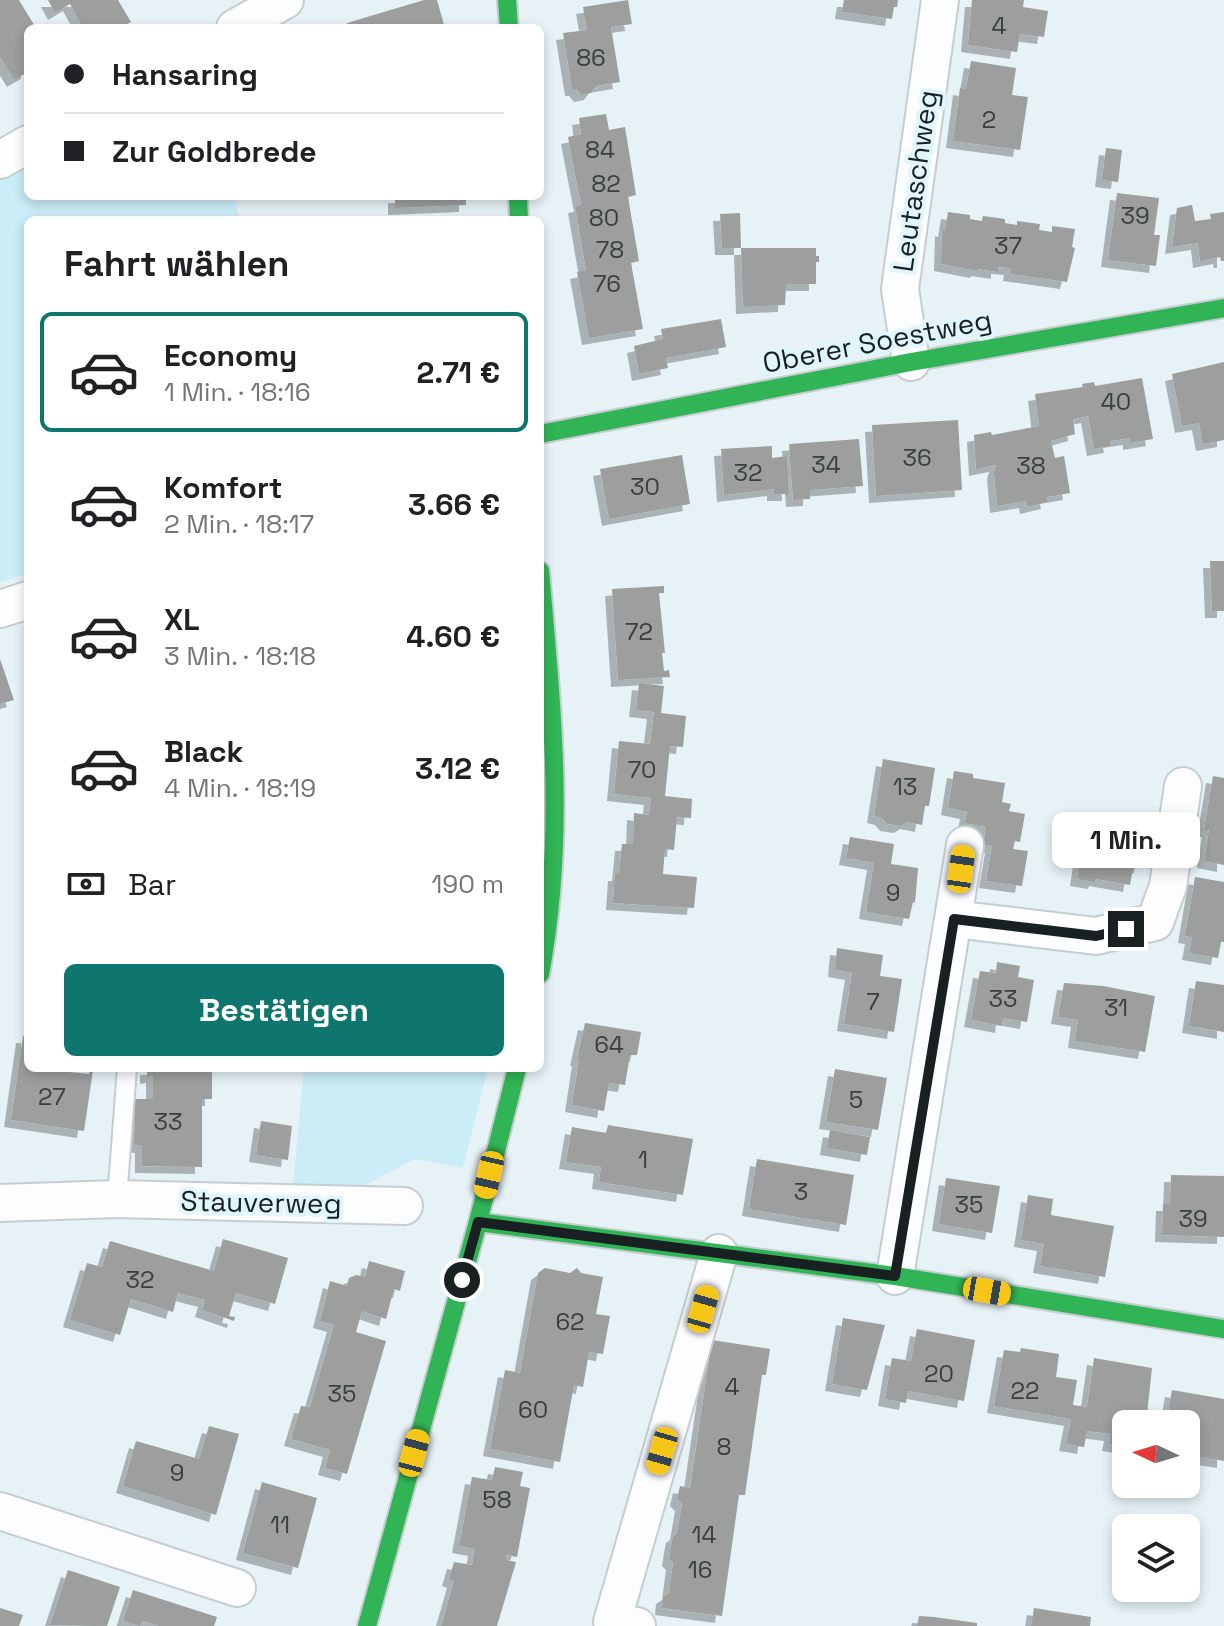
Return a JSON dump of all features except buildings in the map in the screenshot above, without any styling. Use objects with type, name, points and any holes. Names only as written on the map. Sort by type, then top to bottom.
[{"type":"street","points":[[242,24],[285,0]]},
{"type":"street","points":[[507,0],[509,24]]},
{"type":"street","name":"Leutaschweg","points":[[911,362],[900,289],[940,0]]},
{"type":"street","points":[[0,160],[24,146]]},
{"type":"street","name":"Oberer Soestweg","points":[[544,433],[911,362],[1224,308]]},
{"type":"street","points":[[0,609],[24,601]]},
{"type":"street","points":[[544,625],[557,799],[549,935],[544,957]]},
{"type":"street","points":[[954,919],[1096,936],[1155,922],[1168,886],[1183,786]]},
{"type":"street","points":[[895,1276],[965,845]]},
{"type":"street","points":[[367,1626],[516,1072]]},
{"type":"street","name":"Stauverweg","points":[[0,1203],[117,1199],[404,1206]]},
{"type":"street","points":[[478,1222],[895,1276],[1224,1329]]},
{"type":"street","points":[[637,1626],[612,1622],[719,1253]]},
{"type":"street","points":[[0,1511],[237,1588]]},
{"type":"lane","points":[[117,1199],[127,1072]]},
{"type":"shaded area","points":[[24,165],[24,200],[234,200],[240,216],[24,216],[24,575],[0,582],[0,178]]},
{"type":"shaded area","points":[[304,1072],[487,1072],[463,1168],[415,1159],[365,1185],[293,1186]]},
{"type":"traffic: fast","points":[[507,0],[509,24]]},
{"type":"traffic: fast","points":[[518,200],[519,216]]},
{"type":"traffic: fast","points":[[544,433],[911,362],[1224,308]]},
{"type":"traffic: fast","points":[[544,622],[552,723],[555,822],[544,948]]},
{"type":"traffic: fast","points":[[367,1626],[516,1072]]},
{"type":"traffic: fast","points":[[478,1222],[895,1276],[1224,1329]]},
{"type":"route","points":[[462,1280],[478,1222],[895,1276],[954,919],[1096,936],[1126,929]]}]
